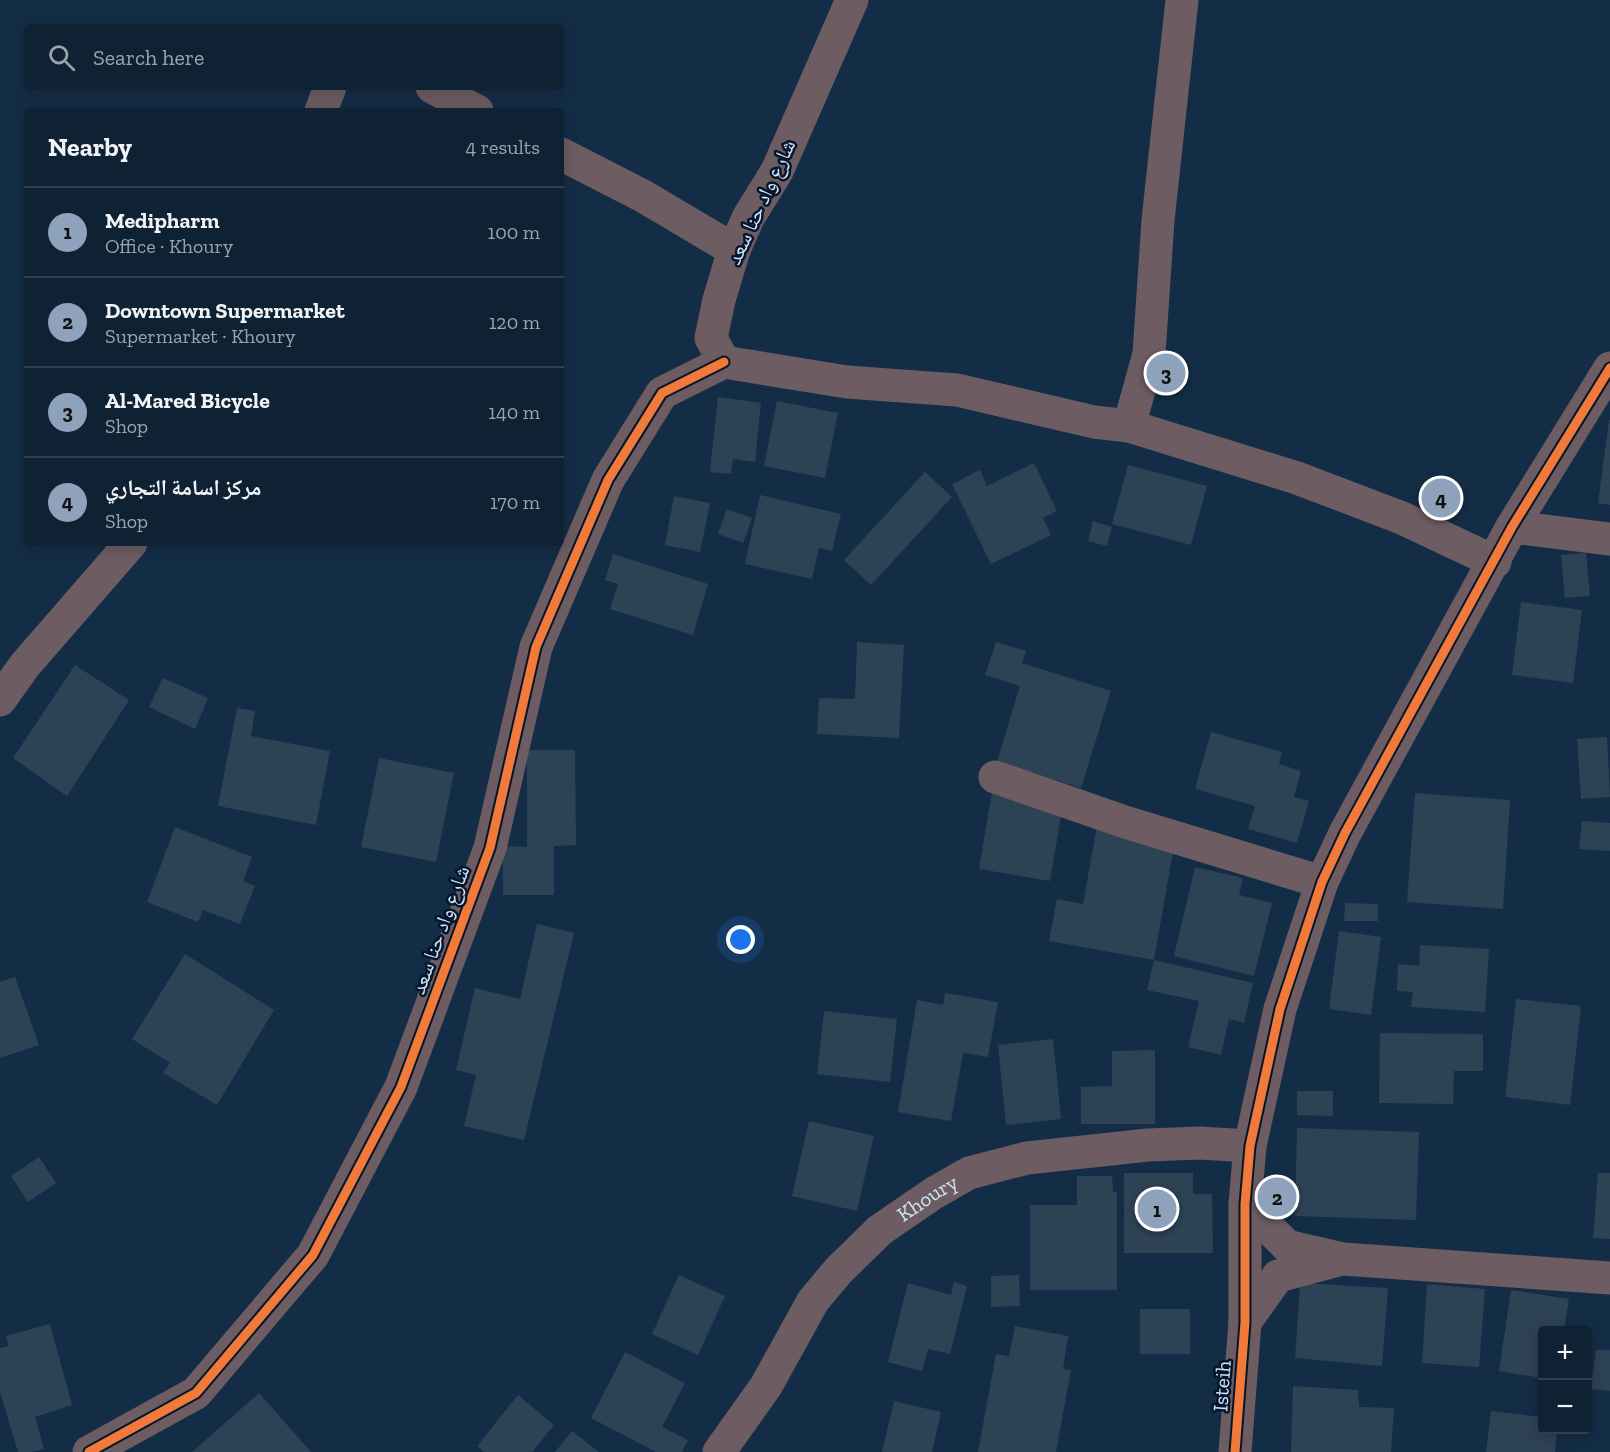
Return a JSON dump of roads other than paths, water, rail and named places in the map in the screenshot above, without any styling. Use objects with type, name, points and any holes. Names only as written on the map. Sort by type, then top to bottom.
[{"type":"street","name":"شارع واد حنا سعد","points":[[89,1452],[196,1393],[313,1255],[401,1087],[490,848],[536,647],[608,480],[662,393],[724,362],[711,338],[718,300],[734,250],[748,218],[777,171],[852,0]]},
{"type":"street","points":[[1129,426],[1149,354],[1158,220],[1182,0]]},
{"type":"street","points":[[322,108],[329,90]]},
{"type":"street","points":[[438,90],[471,108]]},
{"type":"street","points":[[564,156],[643,196],[734,250]]},
{"type":"street","points":[[724,362],[847,382],[957,390],[1094,422],[1129,426],[1297,478],[1402,518],[1495,562]]},
{"type":"street","name":"Isteih","points":[[1235,1452],[1245,1322],[1245,1204],[1250,1146],[1280,1009],[1322,882],[1345,833],[1495,562],[1512,527],[1610,368]]},
{"type":"street","points":[[1512,527],[1610,539]]},
{"type":"street","points":[[0,700],[25,665],[128,546]]},
{"type":"street","points":[[995,777],[1125,822],[1322,882]]},
{"type":"street","name":"Khoury","points":[[719,1452],[766,1386],[813,1301],[839,1270],[880,1230],[934,1193],[969,1173],[1027,1158],[1148,1145],[1199,1143],[1250,1146]]},
{"type":"street","points":[[1245,1204],[1287,1246],[1343,1259],[1610,1278]]},
{"type":"street","points":[[1245,1322],[1278,1276],[1343,1259]]},
{"type":"place","name":"Al-Mared Bicycle","points":[[1166,373]]},
{"type":"place","name":"مركز اسامة التجاري","points":[[1441,498]]},
{"type":"place","name":"Downtown Supermarket","points":[[1277,1197]]},
{"type":"place","name":"Medipharm","points":[[1157,1209]]}]
